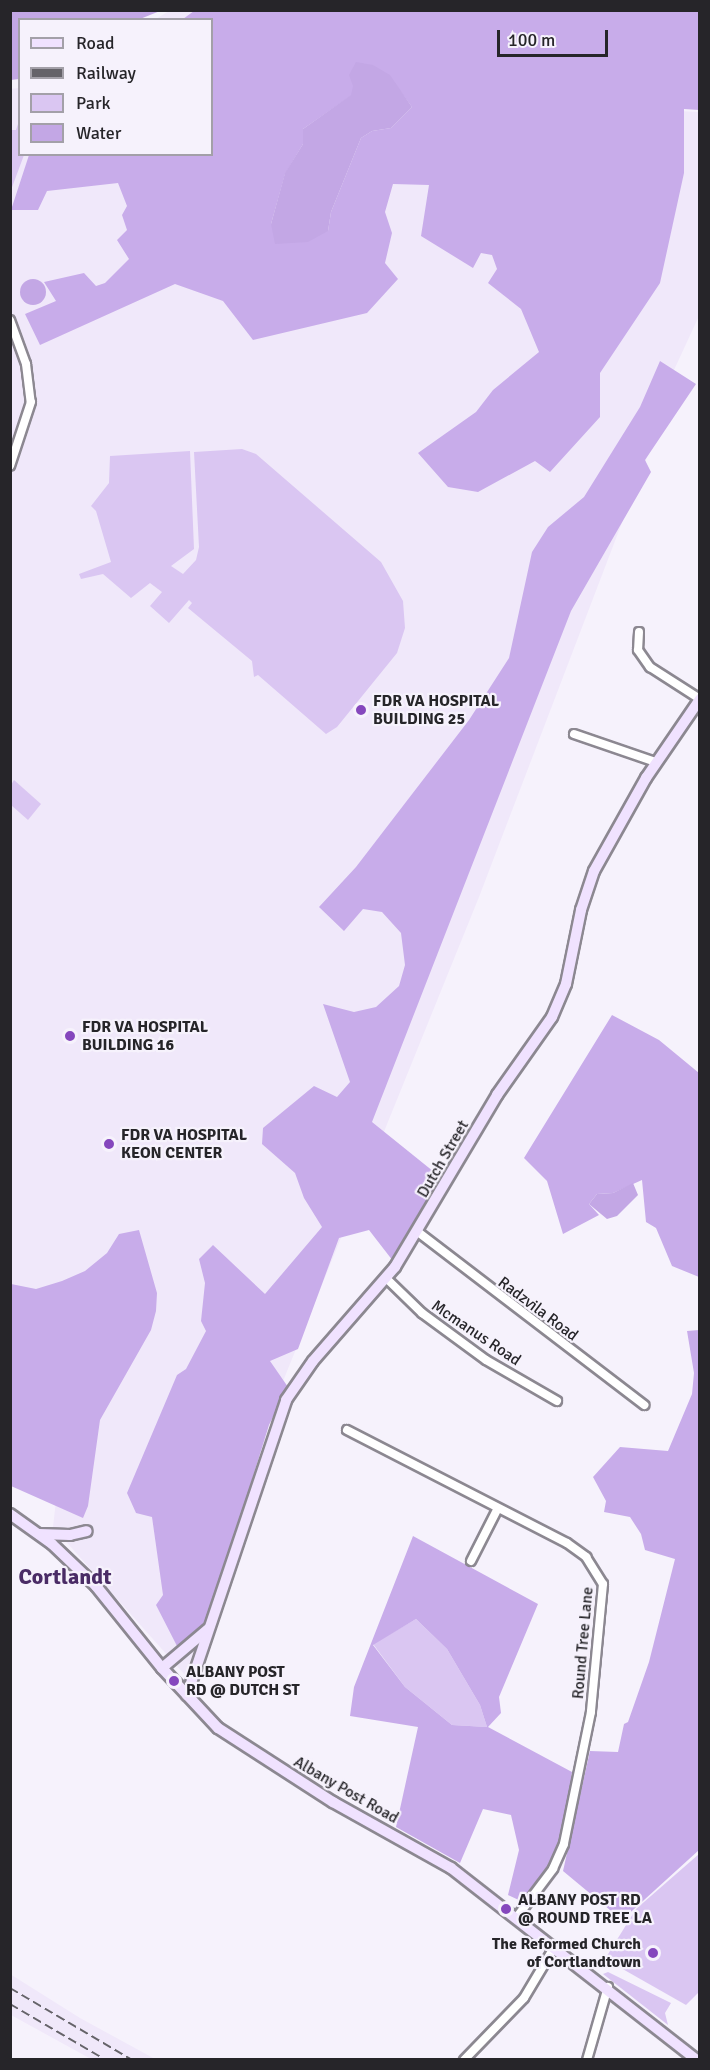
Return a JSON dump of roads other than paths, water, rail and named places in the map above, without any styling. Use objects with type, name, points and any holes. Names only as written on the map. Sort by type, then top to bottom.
[{"type":"street","points":[[10,320],[26,364],[31,402],[10,466]]},
{"type":"street","points":[[639,632],[638,650],[650,667],[699,699]]},
{"type":"street","name":"Dutch Street","points":[[187,1695],[285,1400],[313,1361],[387,1279],[418,1232],[497,1095],[559,1003],[594,872],[656,762],[699,699]]},
{"type":"street","points":[[574,734],[656,762]]},
{"type":"street","name":"Radzvila Road","points":[[418,1232],[644,1405]]},
{"type":"street","name":"Mcmanus Road","points":[[387,1279],[440,1326],[557,1401]]},
{"type":"street","name":"Round Tree Lane","points":[[347,1430],[498,1508],[586,1557],[600,1576],[604,1594],[591,1712],[564,1844],[553,1869],[517,1917]]},
{"type":"street","points":[[471,1561],[498,1508]]},
{"type":"street","name":"Albany Post Road","points":[[10,1514],[39,1534],[96,1586],[162,1668],[187,1695],[242,1746],[352,1814],[452,1868],[608,1987],[697,2060]]},
{"type":"street","points":[[39,1534],[70,1535],[87,1531]]},
{"type":"street","points":[[162,1668],[208,1629]]},
{"type":"street","points":[[464,2060],[524,1998],[555,1946]]},
{"type":"street","points":[[587,2060],[608,1987]]},
{"type":"water","points":[[11,10],[160,11],[142,18],[18,18],[18,79],[11,80]]},
{"type":"water","points":[[356,62],[373,65],[390,75],[412,107],[391,128],[372,131],[361,138],[331,212],[328,231],[308,242],[275,244],[271,224],[285,173],[303,144],[303,129],[351,95],[353,86],[349,75]]},
{"type":"water","points":[[33,279],[43,282],[46,292],[43,302],[33,305],[23,302],[20,292],[23,282]]},
{"type":"water","points":[[633,1183],[638,1195],[617,1216],[607,1219],[589,1204],[597,1194],[613,1193]]},
{"type":"railway","points":[[10,1988],[132,2060]]},
{"type":"railway","points":[[10,2004],[106,2060]]},
{"type":"place","name":"FDR VA HOSPITAL BUILDING 25","points":[[361,710]]},
{"type":"place","name":"FDR VA HOSPITAL BUILDING 16","points":[[70,1036]]},
{"type":"place","name":"FDR VA HOSPITAL KEON CENTER","points":[[109,1144]]},
{"type":"place","name":"ALBANY POST RD @ DUTCH ST","points":[[174,1681]]},
{"type":"place","name":"ALBANY POST RD @ ROUND TREE LA","points":[[506,1909]]},
{"type":"place","name":"The Reformed Church of Cortlandtown","points":[[653,1953]]},
{"type":"district","name":"Cortlandt","points":[[65,1577]]}]
